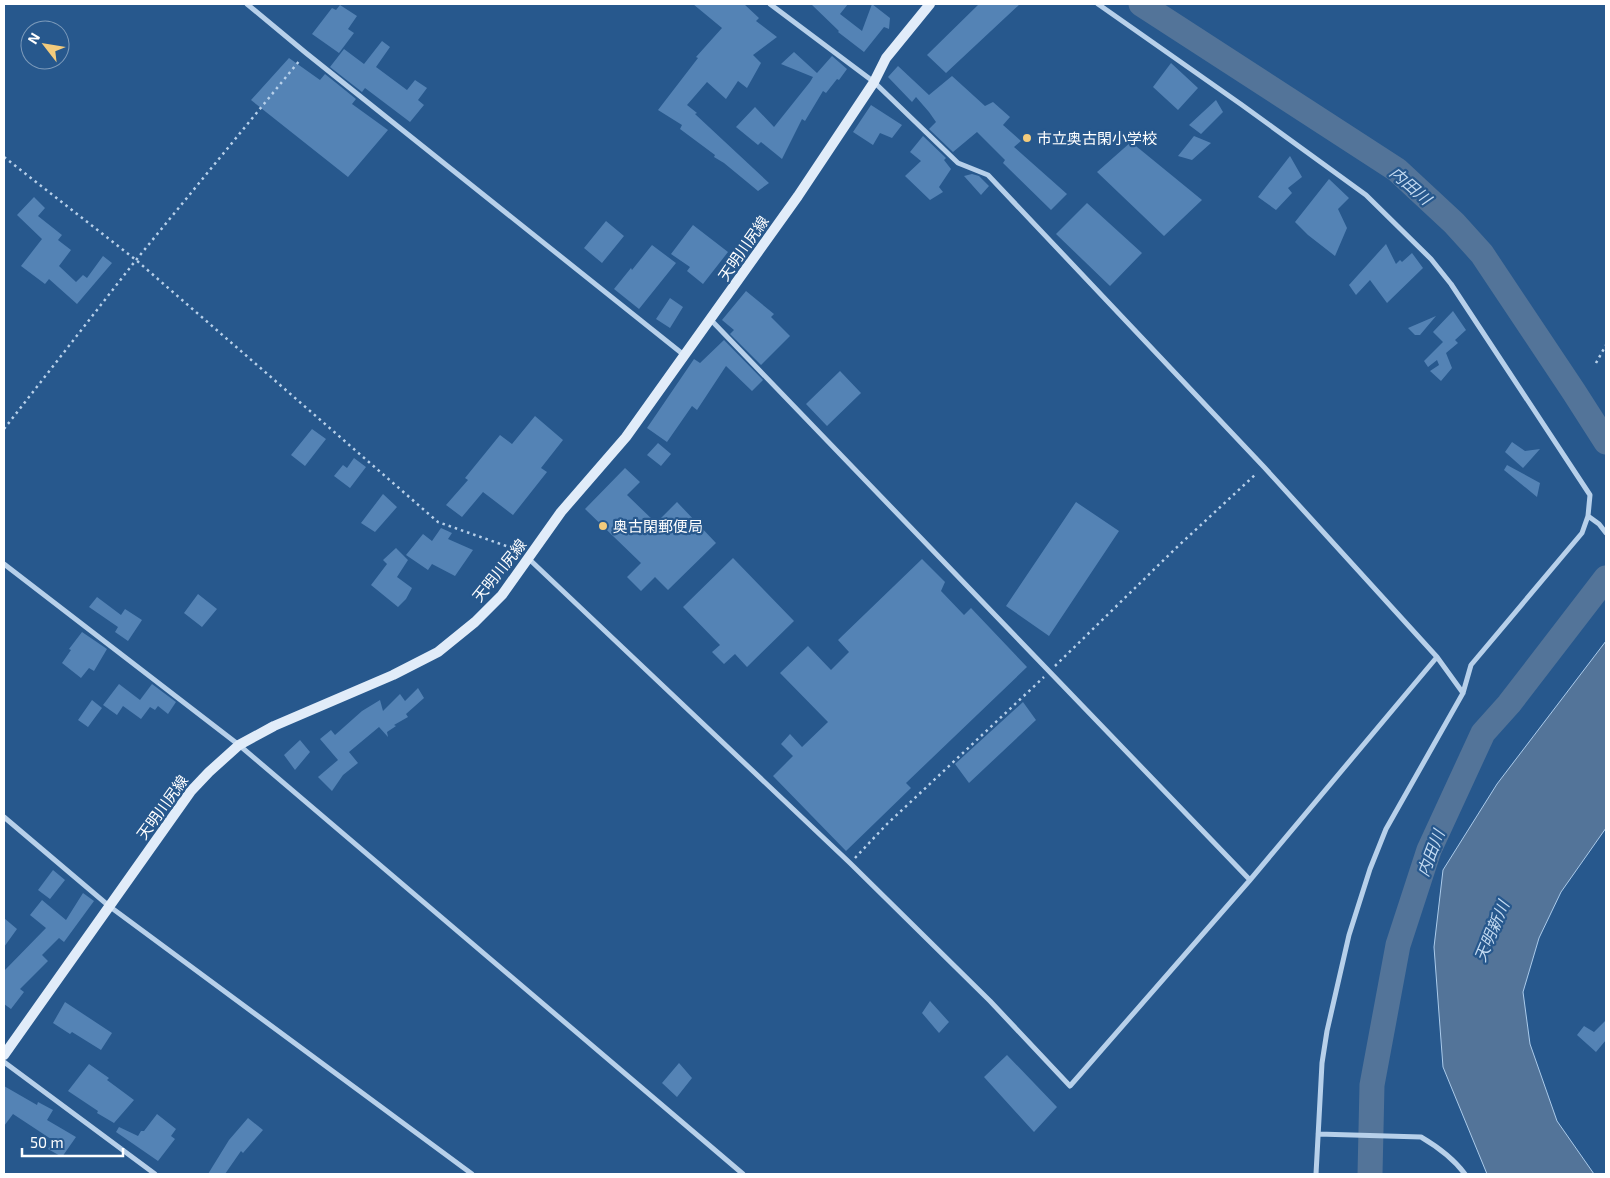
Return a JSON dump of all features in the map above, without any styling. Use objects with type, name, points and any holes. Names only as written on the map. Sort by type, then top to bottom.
[{"type":"main road","name":"天明川尻線","points":[[4,1055],[191,791],[208,772],[239,745],[274,726],[393,675],[438,652],[475,622],[502,595],[561,512],[626,437],[685,356],[798,196],[874,82],[886,58],[930,4]]},
{"type":"street","points":[[247,4],[685,356]]},
{"type":"street","points":[[770,4],[874,82],[958,163],[988,175],[1264,467],[1437,657],[1463,693]]},
{"type":"street","points":[[1098,4],[1366,195],[1431,259],[1451,284],[1590,495],[1588,516],[1582,533],[1471,665],[1463,693],[1386,829],[1349,934],[1326,1032],[1322,1064],[1316,1174]]},
{"type":"street","points":[[711,320],[1250,880]]},
{"type":"street","points":[[1588,516],[1606,533]]},
{"type":"street","points":[[529,558],[850,863],[990,1001],[1070,1086],[1250,880],[1437,657]]},
{"type":"street","points":[[4,564],[239,745],[743,1174]]},
{"type":"street","points":[[4,817],[109,906],[472,1174]]},
{"type":"street","points":[[4,1062],[156,1174]]},
{"type":"street","points":[[1318,1134],[1421,1137],[1434,1144],[1456,1162],[1465,1174]]},
{"type":"path","points":[[4,429],[136,260],[306,53]]},
{"type":"path","points":[[4,157],[136,260],[438,522],[509,547],[529,558]]},
{"type":"path","points":[[1596,363],[1606,345]]},
{"type":"path","points":[[850,863],[886,825],[1049,672],[1176,548],[1264,467]]},
{"type":"water","name":"天明新川","points":[[1606,641],[1606,828],[1561,892],[1539,938],[1523,992],[1530,1044],[1557,1121],[1594,1174],[1487,1174],[1443,1067],[1434,947],[1443,870],[1497,784]]},
{"type":"building","points":[[693,4],[744,4],[759,18],[756,21],[777,37],[753,55],[761,63],[747,88],[738,81],[726,99],[707,82],[687,105],[769,183],[758,191],[680,129],[682,125],[658,110],[698,58],[696,57],[722,28]]},
{"type":"building","points":[[811,4],[848,4],[840,14],[862,31],[872,4],[890,18],[889,29],[884,27],[864,52],[838,32]]},
{"type":"building","points":[[979,4],[1020,4],[946,73],[927,55]]},
{"type":"building","points":[[340,5],[357,16],[348,29],[354,33],[339,53],[312,34],[332,8],[336,10]]},
{"type":"building","points":[[382,41],[390,47],[376,67],[407,90],[415,80],[427,88],[418,100],[424,105],[410,122],[365,88],[362,92],[330,67],[344,49],[364,64]]},
{"type":"building","points":[[794,52],[817,73],[832,56],[847,69],[826,93],[823,91],[805,121],[802,119],[782,159],[761,142],[758,145],[736,127],[755,107],[774,127],[810,82],[813,77],[781,64]]},
{"type":"building","points":[[289,58],[320,80],[325,74],[356,99],[352,104],[388,130],[348,177],[251,100]]},
{"type":"building","points":[[1171,63],[1198,88],[1178,110],[1153,87]]},
{"type":"building","points":[[898,66],[929,95],[952,76],[985,106],[993,102],[1010,117],[1003,125],[1021,141],[1014,147],[1067,194],[1051,210],[1003,163],[1005,160],[977,132],[953,152],[929,129],[936,122],[916,97],[912,102],[888,77]]},
{"type":"building","points":[[1216,100],[1223,112],[1201,134],[1189,125]]},
{"type":"building","points":[[871,105],[902,125],[892,138],[880,133],[873,145],[853,132]]},
{"type":"building","points":[[923,136],[946,158],[944,160],[951,169],[939,187],[943,192],[930,200],[905,176],[921,161],[910,152]]},
{"type":"building","points":[[1194,136],[1211,143],[1192,160],[1178,156]]},
{"type":"building","points":[[1131,142],[1202,200],[1164,236],[1097,172]]},
{"type":"building","points":[[1290,156],[1302,177],[1288,188],[1292,193],[1276,210],[1258,197]]},
{"type":"building","points":[[972,174],[979,176],[989,186],[981,195],[964,176]]},
{"type":"building","points":[[1329,179],[1349,198],[1338,209],[1347,228],[1335,256],[1295,222]]},
{"type":"building","points":[[34,197],[45,208],[38,216],[62,235],[58,240],[71,250],[59,266],[76,282],[83,275],[87,278],[103,256],[112,263],[77,304],[49,279],[45,284],[21,266],[42,239],[17,215]]},
{"type":"building","points":[[1087,203],[1142,253],[1110,286],[1056,234]]},
{"type":"building","points":[[606,221],[624,236],[602,263],[584,248]]},
{"type":"building","points":[[693,225],[728,252],[703,284],[687,271],[690,267],[671,254]]},
{"type":"building","points":[[1386,244],[1396,264],[1400,260],[1402,262],[1412,253],[1423,268],[1387,303],[1370,280],[1356,295],[1349,285]]},
{"type":"building","points":[[652,245],[676,263],[639,309],[614,289]]},
{"type":"building","points":[[746,291],[774,314],[771,317],[790,336],[761,365],[730,334],[734,330],[722,320]]},
{"type":"building","points":[[670,298],[683,307],[670,328],[656,319]]},
{"type":"building","points":[[1453,311],[1466,330],[1455,340],[1458,343],[1446,353],[1452,368],[1441,381],[1430,371],[1439,365],[1437,360],[1428,367],[1424,361],[1443,342],[1433,332]]},
{"type":"building","points":[[1436,316],[1420,335],[1415,335],[1408,328]]},
{"type":"building","points":[[724,340],[763,380],[752,391],[726,366],[697,410],[692,406],[667,442],[647,428],[694,359],[700,363]]},
{"type":"building","points":[[840,371],[861,393],[827,426],[806,404]]},
{"type":"building","points":[[535,416],[563,440],[541,468],[547,472],[513,515],[483,492],[462,517],[446,505],[468,480],[465,478],[500,435],[512,444]]},
{"type":"building","points":[[312,429],[326,439],[305,466],[291,455]]},
{"type":"building","points":[[1512,442],[1525,451],[1540,449],[1523,468],[1505,452]]},
{"type":"building","points":[[658,443],[671,454],[661,466],[647,455]]},
{"type":"building","points":[[354,458],[366,467],[350,488],[334,476],[343,465],[347,468]]},
{"type":"building","points":[[1507,465],[1540,483],[1537,497],[1504,470]]},
{"type":"building","points":[[625,468],[640,482],[627,495],[656,523],[677,502],[716,543],[668,590],[655,577],[641,591],[627,577],[641,563],[585,509]]},
{"type":"building","points":[[383,494],[397,507],[375,532],[361,523]]},
{"type":"building","points":[[1076,502],[1119,531],[1049,636],[1006,606]]},
{"type":"building","points":[[441,528],[452,533],[448,539],[473,550],[455,576],[432,564],[428,570],[406,555],[423,534],[432,541]]},
{"type":"building","points":[[396,548],[408,560],[397,577],[412,588],[406,599],[398,607],[371,585],[387,564],[383,560]]},
{"type":"building","points":[[733,558],[794,621],[747,667],[735,654],[724,664],[712,652],[720,645],[683,607]]},
{"type":"building","points":[[922,559],[945,582],[941,591],[964,615],[971,608],[1027,667],[906,783],[911,788],[846,851],[773,776],[793,756],[781,744],[790,734],[802,747],[828,722],[780,673],[808,646],[831,670],[849,652],[838,640]]},
{"type":"building","points":[[198,594],[217,609],[202,627],[184,613]]},
{"type":"building","points":[[97,597],[121,615],[125,609],[142,620],[128,641],[115,632],[118,627],[89,607]]},
{"type":"building","points":[[82,632],[107,649],[94,671],[89,668],[81,678],[62,663],[71,650],[69,649]]},
{"type":"building","points":[[119,684],[140,700],[152,684],[176,702],[168,714],[158,706],[155,710],[150,707],[141,719],[123,706],[117,715],[103,705]]},
{"type":"building","points":[[418,688],[424,698],[406,714],[408,717],[394,725],[396,726],[387,732],[388,737],[379,727],[349,752],[358,763],[343,775],[332,791],[318,777],[338,760],[320,739],[331,730],[335,735],[362,711],[380,700],[383,711],[400,694],[405,701]]},
{"type":"building","points":[[92,700],[102,708],[88,727],[78,720]]},
{"type":"building","points":[[1023,702],[1036,720],[969,783],[955,764]]},
{"type":"building","points":[[300,740],[310,752],[295,770],[284,755]]},
{"type":"building","points":[[53,870],[65,880],[50,899],[38,890]]},
{"type":"building","points":[[83,893],[94,901],[64,942],[59,938],[42,955],[48,961],[20,989],[24,992],[11,1009],[4,1004],[4,971],[46,928],[30,915],[42,900],[66,920]]},
{"type":"building","points":[[4,918],[17,929],[4,947]]},
{"type":"building","points":[[930,1001],[949,1022],[939,1033],[922,1013]]},
{"type":"building","points":[[65,1002],[112,1033],[101,1050],[53,1023]]},
{"type":"building","points":[[1606,1020],[1606,1040],[1596,1052],[1577,1035],[1584,1026],[1594,1032]]},
{"type":"building","points":[[1007,1055],[1057,1107],[1034,1132],[984,1077]]},
{"type":"building","points":[[679,1063],[692,1078],[677,1097],[662,1083]]},
{"type":"building","points":[[89,1064],[109,1078],[107,1080],[134,1100],[114,1123],[68,1091]]},
{"type":"building","points":[[4,1086],[37,1105],[38,1102],[53,1110],[47,1120],[76,1137],[62,1157],[48,1149],[54,1141],[13,1114],[4,1126]]},
{"type":"building","points":[[157,1114],[176,1129],[171,1136],[175,1139],[158,1161],[116,1132],[119,1127],[138,1136]]},
{"type":"building","points":[[248,1118],[263,1130],[243,1153],[241,1151],[225,1174],[208,1174],[229,1140]]},
{"type":"waterway","name":"内田川","points":[[1141,4],[1397,170],[1454,223],[1482,254],[1606,442]]},
{"type":"waterway","name":"内田川","points":[[1370,1174],[1372,1085],[1398,945],[1429,850],[1483,733],[1509,704],[1606,578]]},
{"type":"place","name":"市立奥古閑小学校","points":[[1027,138]]},
{"type":"place","name":"奥古閑郵便局","points":[[603,526]]}]
